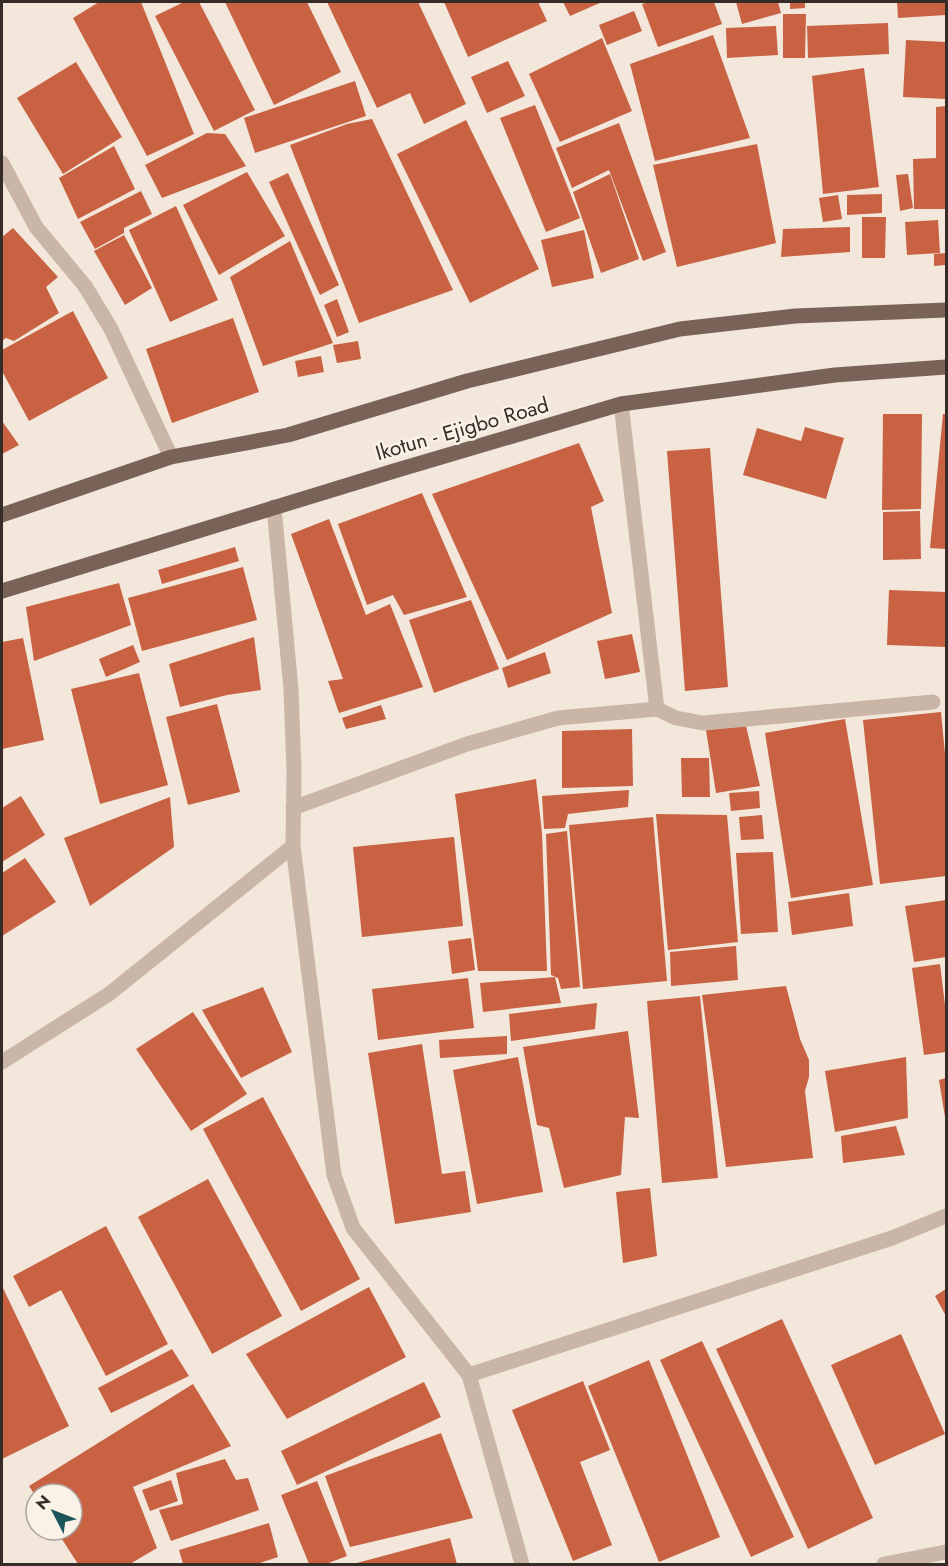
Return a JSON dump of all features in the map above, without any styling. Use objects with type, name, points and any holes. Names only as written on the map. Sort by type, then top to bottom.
[{"type":"main road","name":"Ikotun - Ejigbo Road","points":[[2,515],[171,457],[288,435],[467,381],[680,329],[795,316],[946,310]]},
{"type":"main road","name":"Ikotun - Ejigbo Road","points":[[2,591],[621,404],[835,375],[946,367]]},
{"type":"street","points":[[2,163],[36,227],[84,286],[111,329],[171,457]]},
{"type":"street","points":[[621,404],[657,710]]},
{"type":"street","points":[[274,507],[291,689],[293,846],[334,1175],[353,1228],[469,1375],[522,1564]]},
{"type":"street","points":[[293,808],[467,744],[558,718],[657,710],[676,718],[703,723],[933,702]]},
{"type":"street","points":[[2,1062],[109,993],[293,846]]},
{"type":"street","points":[[469,1375],[892,1238],[946,1216]]},
{"type":"street","points":[[884,1564],[946,1552]]},
{"type":"building","points":[[99,2],[141,2],[194,134],[147,156],[73,18]]},
{"type":"building","points":[[184,2],[199,2],[255,110],[214,131],[155,16]]},
{"type":"building","points":[[225,2],[307,2],[341,72],[274,105]]},
{"type":"building","points":[[327,2],[418,2],[466,104],[424,124],[410,93],[377,108]]},
{"type":"building","points":[[444,2],[538,2],[547,21],[468,57]]},
{"type":"building","points":[[563,2],[602,2],[570,16]]},
{"type":"building","points":[[714,2],[722,24],[658,47],[642,4]]},
{"type":"building","points":[[736,2],[778,2],[781,13],[742,24]]},
{"type":"building","points":[[790,2],[805,2],[805,8],[790,9]]},
{"type":"building","points":[[897,2],[946,2],[946,15],[898,18]]},
{"type":"building","points":[[634,11],[642,31],[607,45],[599,25]]},
{"type":"building","points":[[783,14],[806,14],[805,58],[783,58]]},
{"type":"building","points":[[888,23],[889,54],[808,58],[807,26]]},
{"type":"building","points":[[776,26],[778,55],[727,58],[726,28]]},
{"type":"building","points":[[713,35],[750,138],[655,161],[630,64]]},
{"type":"building","points":[[602,38],[632,111],[560,142],[529,74]]},
{"type":"building","points":[[906,40],[946,42],[946,99],[903,97]]},
{"type":"building","points":[[508,61],[525,96],[487,113],[471,77]]},
{"type":"building","points":[[76,62],[122,137],[63,174],[17,98]]},
{"type":"building","points":[[864,68],[879,187],[823,194],[812,76]]},
{"type":"building","points":[[355,81],[366,116],[255,153],[244,118]]},
{"type":"building","points":[[535,105],[580,218],[546,232],[500,118]]},
{"type":"building","points":[[946,106],[946,209],[914,209],[913,159],[936,158],[936,107]]},
{"type":"building","points":[[372,119],[453,290],[359,323],[290,145],[347,124]]},
{"type":"building","points":[[466,120],[539,269],[470,303],[397,154]]},
{"type":"building","points":[[619,123],[666,252],[643,261],[609,170],[572,188],[556,148]]},
{"type":"building","points":[[207,133],[225,134],[246,166],[162,198],[145,165]]},
{"type":"building","points":[[757,144],[776,243],[677,267],[653,165]]},
{"type":"building","points":[[114,146],[135,189],[78,219],[59,178]]},
{"type":"building","points":[[247,172],[285,236],[219,275],[183,205]]},
{"type":"building","points":[[288,173],[339,285],[320,295],[269,182]]},
{"type":"building","points":[[610,174],[639,259],[601,273],[573,192]]},
{"type":"building","points":[[908,174],[913,208],[900,211],[896,175]]},
{"type":"building","points":[[141,191],[152,214],[124,228],[124,233],[95,249],[80,222]]},
{"type":"building","points":[[882,194],[882,213],[847,215],[847,195]]},
{"type":"building","points":[[838,195],[842,219],[823,222],[819,198]]},
{"type":"building","points":[[176,206],[218,300],[170,322],[129,230]]},
{"type":"building","points":[[862,217],[886,217],[885,258],[862,258]]},
{"type":"building","points":[[938,220],[940,253],[907,255],[905,222]]},
{"type":"building","points":[[850,227],[850,252],[781,257],[783,229]]},
{"type":"building","points":[[13,228],[58,277],[46,287],[59,313],[14,341],[6,338],[2,341],[2,237]]},
{"type":"building","points":[[584,230],[594,278],[552,287],[541,240]]},
{"type":"building","points":[[124,235],[152,288],[125,305],[94,251]]},
{"type":"building","points":[[290,241],[333,343],[263,366],[230,277]]},
{"type":"building","points":[[946,253],[946,265],[934,266],[934,254]]},
{"type":"building","points":[[337,299],[349,332],[337,337],[324,305]]},
{"type":"building","points":[[73,311],[108,378],[29,421],[2,371],[2,350]]},
{"type":"building","points":[[233,318],[259,392],[172,423],[146,349]]},
{"type":"building","points":[[358,341],[361,359],[337,363],[333,345]]},
{"type":"building","points":[[321,356],[324,372],[298,377],[295,361]]},
{"type":"building","points":[[883,414],[922,414],[921,509],[882,510]]},
{"type":"building","points":[[943,414],[946,414],[946,549],[930,548]]},
{"type":"building","points":[[2,421],[19,445],[2,454]]},
{"type":"building","points":[[805,427],[844,438],[826,499],[743,475],[757,428],[801,441]]},
{"type":"building","points":[[579,443],[604,501],[591,507],[612,613],[507,660],[432,494]]},
{"type":"building","points":[[710,448],[728,687],[685,691],[667,451]]},
{"type":"building","points":[[422,493],[467,597],[404,615],[393,595],[367,605],[338,524]]},
{"type":"building","points":[[920,511],[921,559],[883,560],[883,512]]},
{"type":"building","points":[[329,519],[366,615],[390,604],[423,687],[339,713],[328,681],[343,679],[291,534]]},
{"type":"building","points":[[235,547],[239,561],[162,584],[158,570]]},
{"type":"building","points":[[243,567],[257,620],[142,651],[128,598]]},
{"type":"building","points":[[119,583],[131,625],[34,661],[26,607]]},
{"type":"building","points":[[889,590],[946,592],[946,647],[887,645]]},
{"type":"building","points":[[471,600],[499,669],[434,693],[409,620]]},
{"type":"building","points":[[632,634],[640,672],[605,679],[597,641]]},
{"type":"building","points":[[254,637],[261,690],[227,695],[180,707],[169,664]]},
{"type":"building","points":[[23,638],[44,740],[2,749],[2,642]]},
{"type":"building","points":[[133,645],[140,662],[106,677],[99,659]]},
{"type":"building","points":[[545,652],[551,673],[508,688],[502,668]]},
{"type":"building","points":[[139,673],[168,785],[100,804],[71,689]]},
{"type":"building","points":[[217,704],[240,792],[188,805],[166,717]]},
{"type":"building","points":[[381,705],[386,719],[346,729],[342,718]]},
{"type":"building","points":[[941,712],[946,764],[946,876],[880,884],[863,720]]},
{"type":"building","points":[[845,719],[873,885],[791,898],[765,733]]},
{"type":"building","points":[[746,726],[760,786],[716,793],[706,730]]},
{"type":"building","points":[[632,729],[633,786],[562,788],[562,731]]},
{"type":"building","points":[[681,758],[709,758],[710,797],[682,797]]},
{"type":"building","points":[[536,779],[542,833],[547,971],[478,971],[455,794]]},
{"type":"building","points":[[629,790],[628,807],[568,814],[565,828],[544,829],[542,796]]},
{"type":"building","points":[[759,791],[760,808],[731,811],[729,793]]},
{"type":"building","points":[[21,796],[45,835],[2,862],[2,808]]},
{"type":"building","points":[[170,797],[174,847],[90,906],[64,838]]},
{"type":"building","points":[[656,814],[727,815],[738,942],[668,950]]},
{"type":"building","points":[[762,815],[764,839],[741,840],[739,817]]},
{"type":"building","points":[[653,817],[667,981],[583,989],[569,825]]},
{"type":"building","points":[[567,831],[580,987],[561,989],[558,978],[551,975],[546,834]]},
{"type":"building","points":[[454,837],[463,926],[362,937],[353,847]]},
{"type":"building","points":[[773,852],[778,932],[741,934],[736,853]]},
{"type":"building","points":[[25,858],[56,902],[2,936],[2,873]]},
{"type":"building","points":[[849,893],[853,926],[792,935],[788,902]]},
{"type":"building","points":[[946,900],[946,957],[914,962],[905,906]]},
{"type":"building","points":[[471,938],[475,970],[452,974],[448,941]]},
{"type":"building","points":[[736,946],[738,980],[671,986],[670,952]]},
{"type":"building","points":[[940,964],[946,1013],[946,1052],[924,1055],[912,968]]},
{"type":"building","points":[[555,977],[561,1003],[483,1012],[480,983]]},
{"type":"building","points":[[468,978],[474,1028],[378,1040],[372,989]]},
{"type":"building","points":[[786,986],[800,1039],[809,1060],[809,1077],[805,1091],[813,1158],[726,1167],[702,995]]},
{"type":"building","points":[[263,987],[292,1052],[241,1078],[202,1010]]},
{"type":"building","points":[[700,996],[718,1178],[662,1183],[647,1001]]},
{"type":"building","points":[[597,1003],[595,1029],[511,1041],[509,1014]]},
{"type":"building","points":[[193,1012],[247,1094],[191,1131],[136,1049]]},
{"type":"building","points":[[628,1031],[639,1118],[625,1117],[621,1175],[564,1188],[549,1128],[537,1125],[523,1047]]},
{"type":"building","points":[[507,1036],[507,1054],[440,1058],[439,1040]]},
{"type":"building","points":[[422,1044],[442,1174],[465,1171],[471,1212],[395,1224],[368,1053]]},
{"type":"building","points":[[518,1057],[543,1192],[477,1204],[453,1070]]},
{"type":"building","points":[[906,1057],[908,1118],[835,1132],[825,1071]]},
{"type":"building","points":[[946,1078],[946,1117],[945,1117],[939,1080]]},
{"type":"building","points":[[263,1097],[360,1279],[301,1311],[203,1129]]},
{"type":"building","points":[[896,1126],[905,1155],[843,1163],[841,1136]]},
{"type":"building","points":[[208,1179],[282,1316],[212,1354],[138,1217]]},
{"type":"building","points":[[650,1188],[657,1256],[623,1263],[616,1192]]},
{"type":"building","points":[[106,1226],[168,1344],[106,1376],[61,1290],[29,1307],[13,1276]]},
{"type":"building","points":[[2,1286],[69,1426],[2,1459]]},
{"type":"building","points":[[369,1287],[406,1357],[287,1419],[246,1354]]},
{"type":"building","points":[[946,1289],[946,1316],[935,1296]]},
{"type":"building","points":[[782,1319],[873,1518],[808,1549],[716,1349]]},
{"type":"building","points":[[901,1334],[945,1434],[875,1465],[831,1365]]},
{"type":"building","points":[[702,1341],[794,1537],[751,1557],[660,1360]]},
{"type":"building","points":[[172,1349],[189,1376],[111,1413],[98,1388]]},
{"type":"building","points":[[649,1360],[720,1537],[659,1562],[588,1386]]},
{"type":"building","points":[[583,1381],[610,1450],[580,1462],[612,1545],[573,1561],[512,1410]]},
{"type":"building","points":[[424,1382],[441,1417],[297,1485],[281,1451]]},
{"type":"building","points":[[193,1384],[231,1446],[133,1487],[157,1548],[130,1564],[78,1564],[64,1542],[84,1542],[84,1482],[35,1482]]},
{"type":"building","points":[[441,1433],[473,1518],[350,1547],[325,1476]]},
{"type":"building","points":[[225,1459],[236,1480],[248,1478],[259,1510],[171,1541],[159,1510],[183,1504],[176,1473]]},
{"type":"building","points":[[171,1480],[178,1501],[150,1511],[142,1490]]},
{"type":"building","points":[[317,1481],[347,1556],[326,1564],[309,1564],[281,1495]]},
{"type":"building","points":[[269,1523],[278,1557],[257,1564],[183,1564],[179,1550]]},
{"type":"building","points":[[450,1538],[457,1564],[353,1564]]}]
